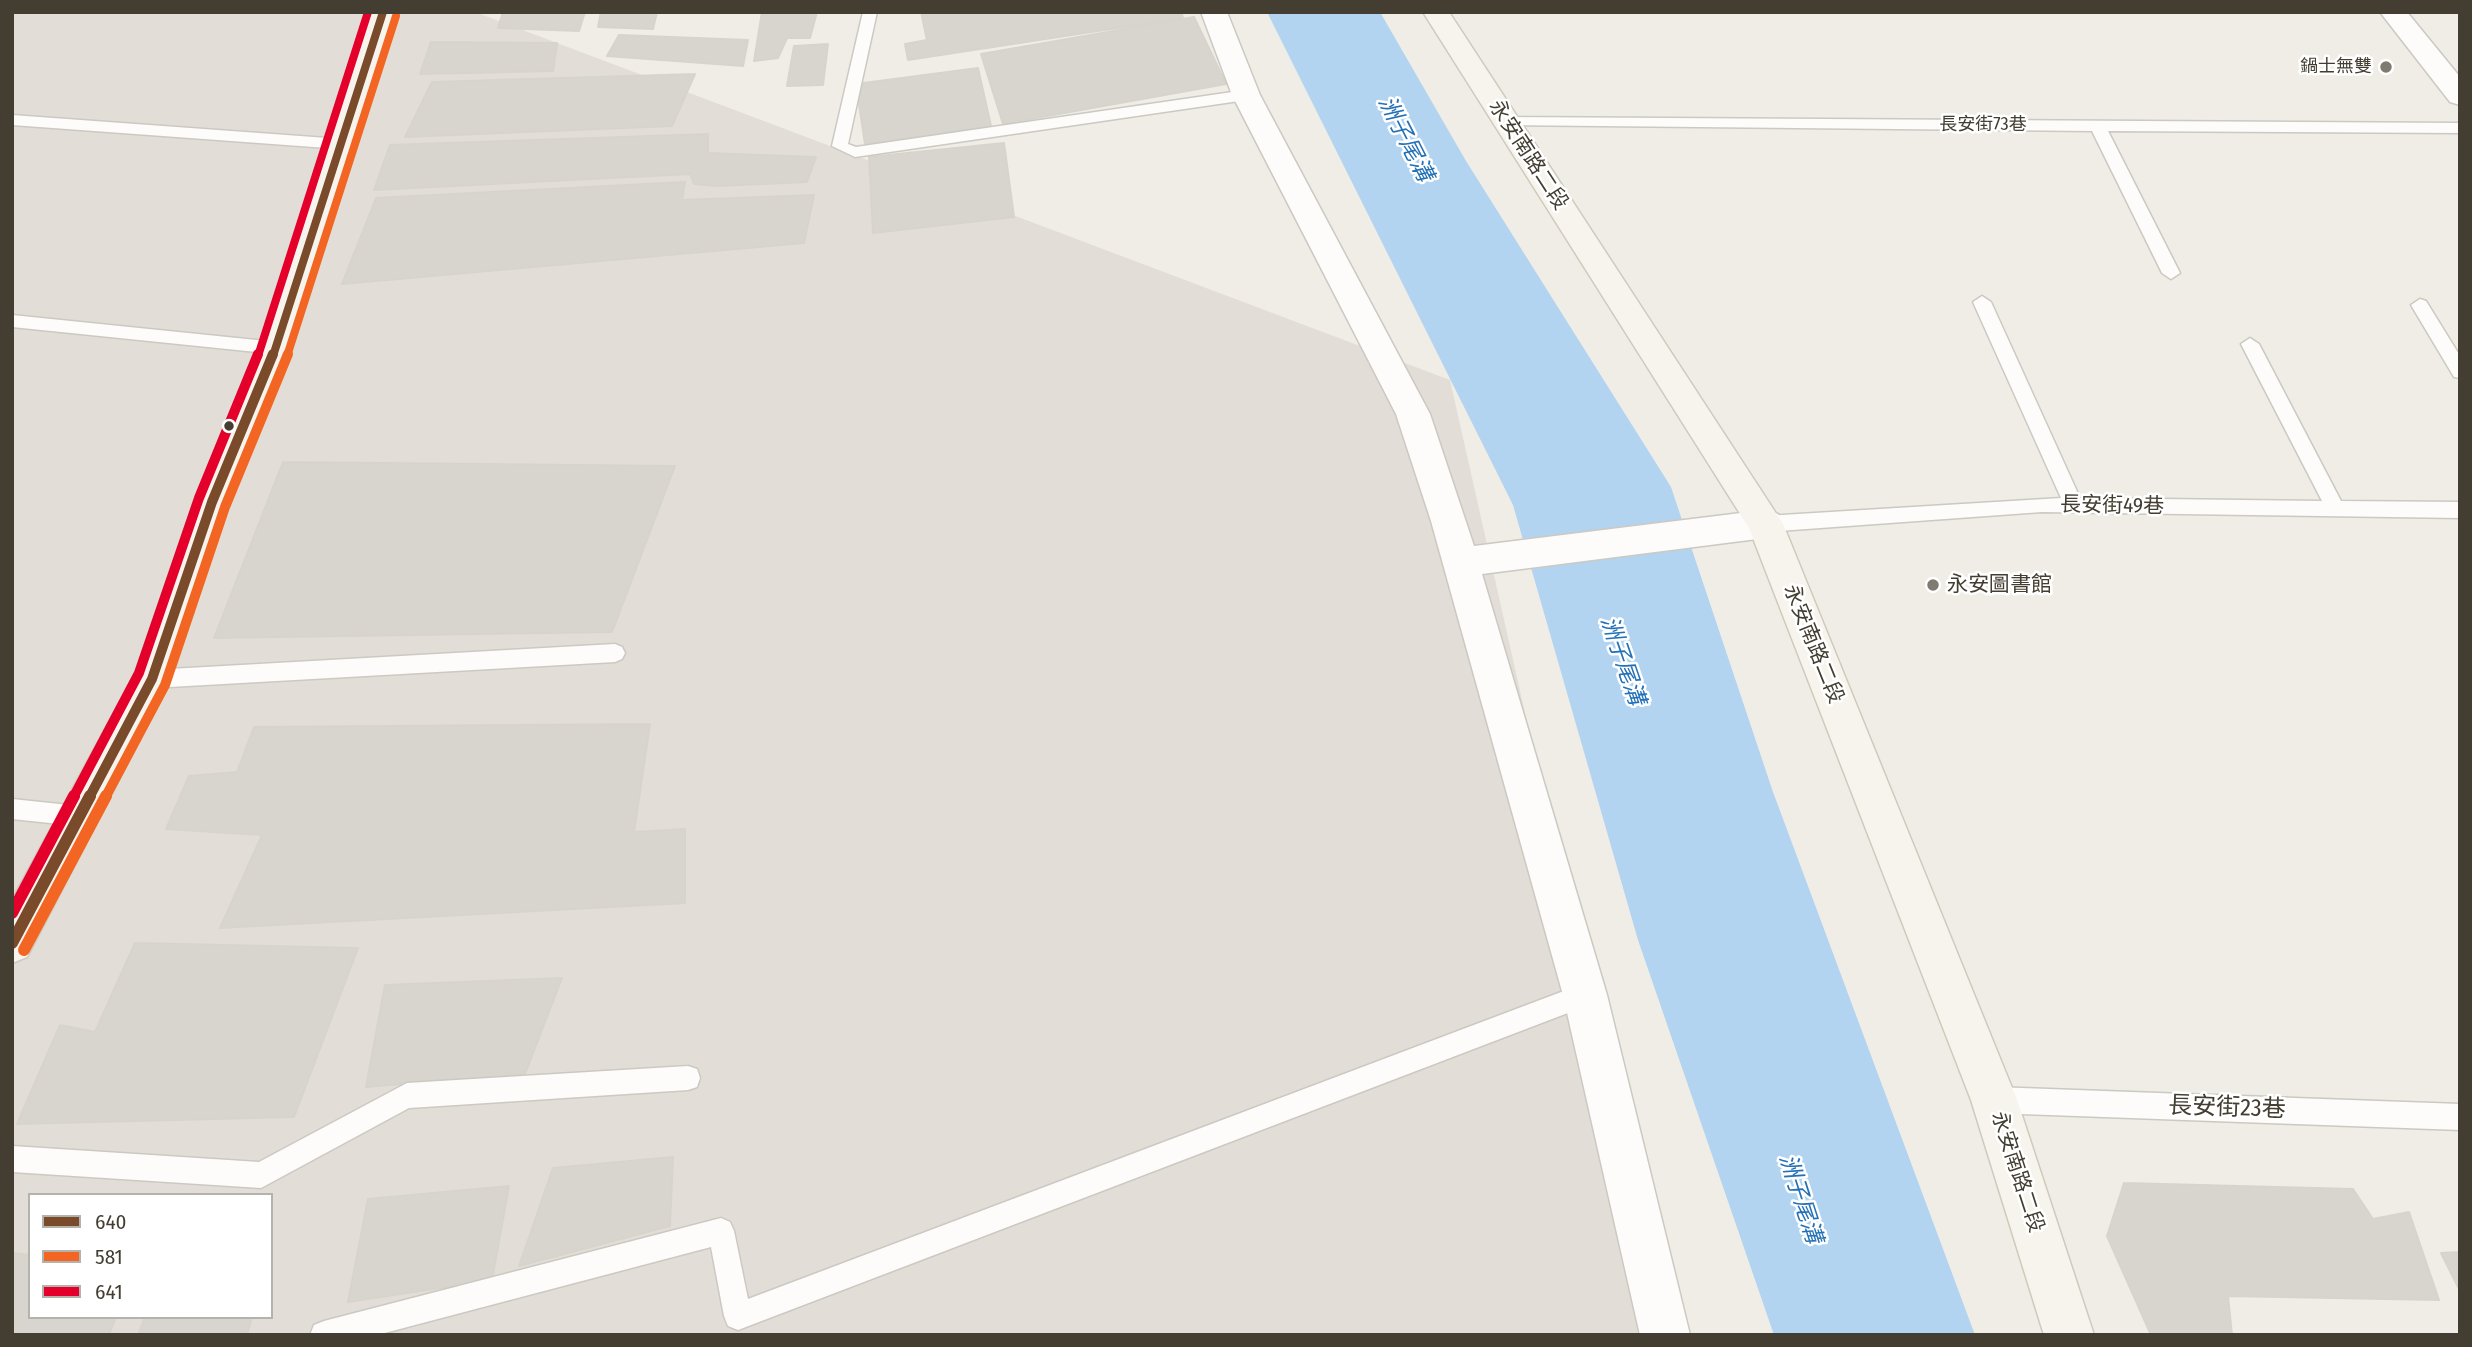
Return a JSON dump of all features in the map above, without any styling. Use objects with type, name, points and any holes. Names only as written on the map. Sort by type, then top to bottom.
[{"type":"main road","points":[[12,943],[152,679],[212,502],[276,348],[383,12]]},
{"type":"main road","name":"永安南路二段","points":[[1436,12],[1765,524],[1994,1100],[2068,1335]]},
{"type":"street","points":[[1214,12],[1246,95],[1413,414],[1460,562],[1585,995],[1665,1335]]},
{"type":"street","points":[[2393,12],[2460,96]]},
{"type":"street","points":[[1460,562],[1765,524]]},
{"type":"lane","points":[[870,12],[839,146],[855,152],[1246,95]]},
{"type":"lane","points":[[12,120],[341,144]]},
{"type":"lane","name":"長安街73巷","points":[[1507,122],[2460,128]]},
{"type":"lane","points":[[2098,125],[2171,273]]},
{"type":"lane","points":[[1982,302],[2074,506]]},
{"type":"lane","points":[[2420,305],[2460,372]]},
{"type":"lane","points":[[12,321],[276,348]]},
{"type":"lane","points":[[2250,344],[2334,508]]},
{"type":"lane","name":"長安街49巷","points":[[1765,524],[2042,505],[2460,510]]},
{"type":"lane","points":[[152,679],[615,653]]},
{"type":"lane","points":[[12,809],[79,816]]},
{"type":"lane","points":[[324,1335],[721,1231],[738,1317],[1585,995]]},
{"type":"lane","points":[[12,1159],[261,1175],[407,1096],[688,1078]]},
{"type":"lane","name":"長安街23巷","points":[[1994,1100],[2460,1117]]},
{"type":"shaded area","points":[[12,12],[475,12],[1450,380],[1657,1299],[1672,1335],[12,1335]]},
{"type":"water","name":"洲子尾溝","points":[[1267,12],[1380,12],[1466,161],[1671,487],[1773,792],[1975,1335],[1774,1335],[1638,940],[1513,505]]},
{"type":"building","points":[[503,12],[585,12],[579,31],[498,28]]},
{"type":"building","points":[[601,12],[657,12],[653,29],[598,27]]},
{"type":"building","points":[[762,12],[817,12],[810,38],[787,38],[778,58],[754,61]]},
{"type":"building","points":[[921,12],[1181,12],[1183,18],[908,60],[905,44],[927,40]]},
{"type":"building","points":[[1194,17],[1226,84],[1003,124],[981,54]]},
{"type":"building","points":[[619,35],[748,40],[743,66],[607,56]]},
{"type":"building","points":[[431,42],[557,43],[553,71],[420,74]]},
{"type":"building","points":[[828,44],[823,85],[787,86],[794,46]]},
{"type":"building","points":[[978,68],[991,126],[865,144],[856,84]]},
{"type":"building","points":[[695,74],[672,126],[405,137],[432,82]]},
{"type":"building","points":[[708,134],[708,153],[816,157],[807,182],[717,186],[694,184],[690,174],[374,190],[390,145]]},
{"type":"building","points":[[1004,143],[1014,217],[873,233],[869,157]]},
{"type":"building","points":[[685,182],[682,200],[814,195],[804,243],[342,284],[376,198]]},
{"type":"building","points":[[283,462],[675,466],[612,632],[214,638]]},
{"type":"building","points":[[650,724],[634,832],[685,829],[685,903],[220,928],[262,835],[166,829],[189,776],[237,772],[254,727]]},
{"type":"building","points":[[135,943],[358,948],[294,1117],[17,1124],[60,1025],[95,1032]]},
{"type":"building","points":[[562,978],[525,1074],[366,1087],[385,985]]},
{"type":"building","points":[[673,1157],[670,1226],[519,1266],[553,1168]]},
{"type":"building","points":[[2124,1183],[2353,1189],[2373,1219],[2409,1212],[2439,1300],[2228,1296],[2232,1335],[2151,1335],[2107,1236]]},
{"type":"building","points":[[509,1186],[492,1280],[348,1302],[368,1199]]},
{"type":"building","points":[[2460,1252],[2460,1291],[2441,1253]]},
{"type":"building","points":[[12,1253],[28,1255],[28,1319],[115,1319],[109,1335],[12,1335]]},
{"type":"building","points":[[144,1319],[251,1319],[247,1335],[138,1335]]},
{"type":"transit line","name":"641","points":[[12,913],[139,673],[199,498],[263,343],[368,12]]},
{"type":"transit line","name":"640","points":[[12,943],[152,679],[212,502],[276,348],[383,12]]},
{"type":"transit line","name":"581","points":[[24,950],[165,685],[225,507],[289,352],[396,16]]},
{"type":"place","name":"鍋士無雙","points":[[2386,67]]},
{"type":"place","name":"永安圖書館","points":[[1933,585]]}]
